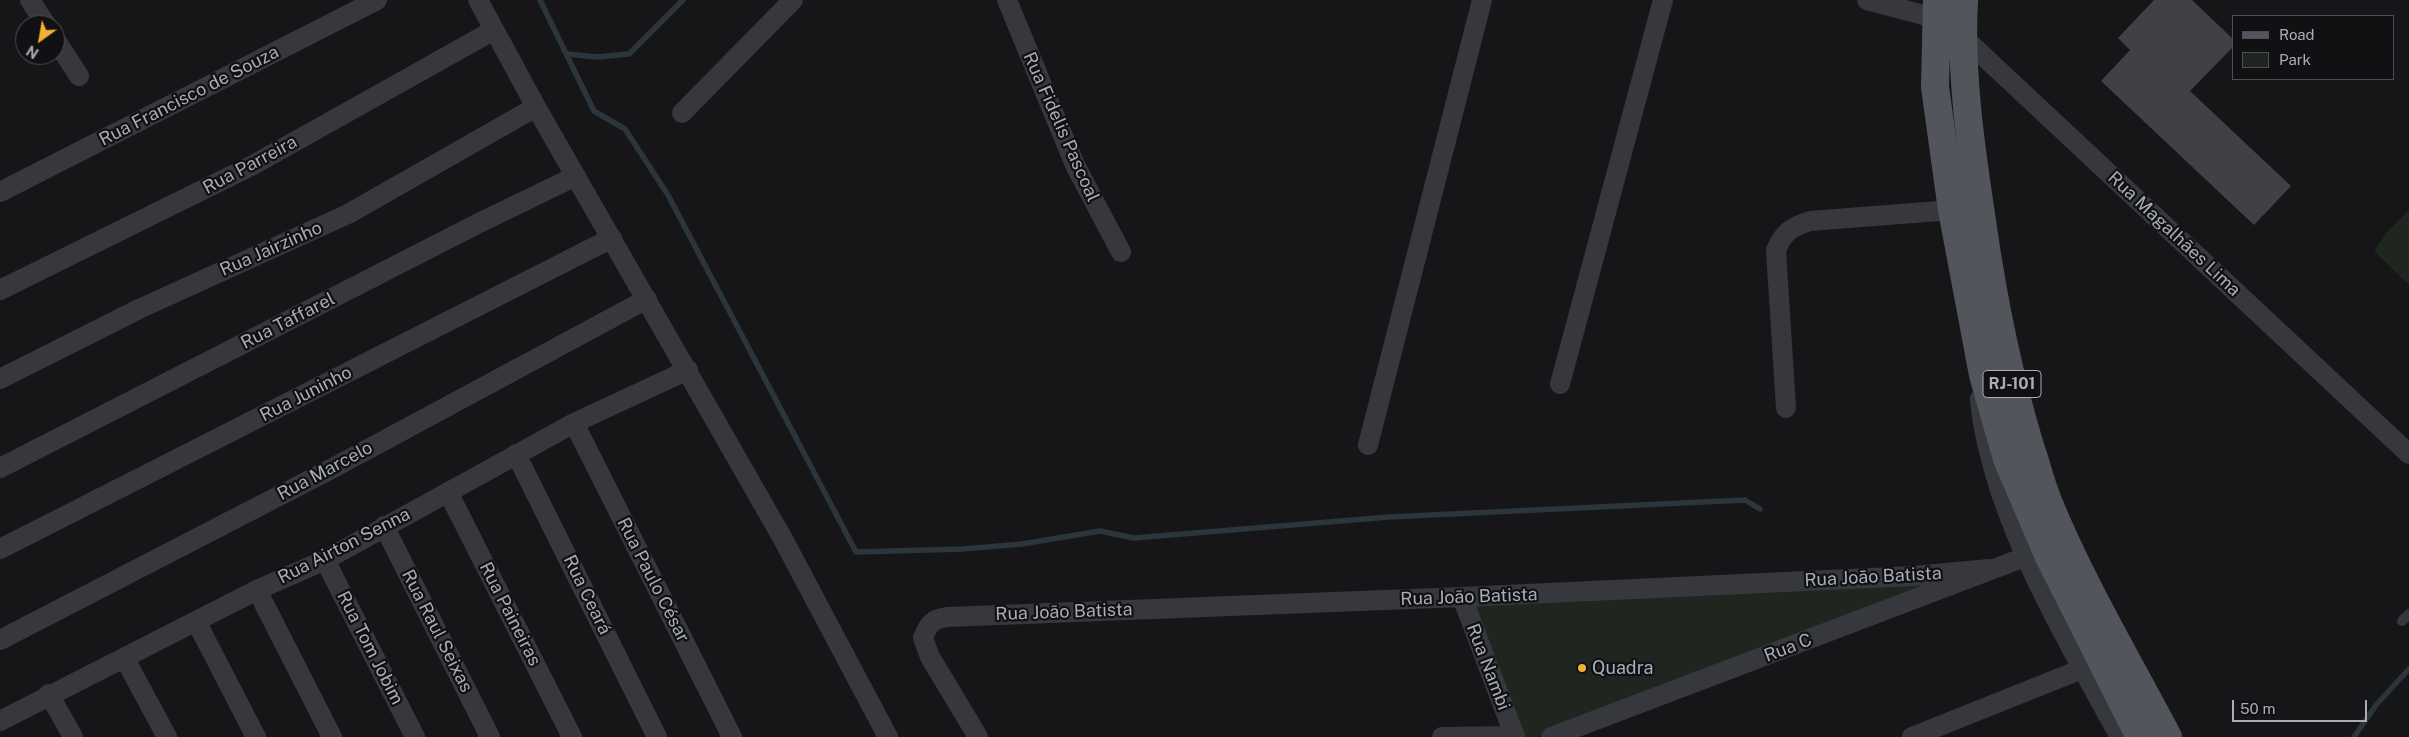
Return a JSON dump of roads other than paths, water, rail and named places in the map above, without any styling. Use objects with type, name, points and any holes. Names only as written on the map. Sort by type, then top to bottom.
[{"type":"main road","name":"RJ-101","points":[[1964,0],[1962,36],[1965,85],[1980,209],[1994,301],[2015,396],[2048,500],[2090,591],[2168,737]]},
{"type":"main road","name":"RJ-101","points":[[1936,9],[1935,87],[1952,210],[1983,375],[2007,459],[2049,557],[2140,737]]},
{"type":"street","points":[[30,0],[40,15]]},
{"type":"street","name":"Rua Francisco de Souza","points":[[0,192],[377,0]]},
{"type":"street","points":[[478,0],[536,107],[783,539],[888,737]]},
{"type":"street","points":[[682,114],[793,0]]},
{"type":"street","name":"Rua Fidelis Pascoal","points":[[1007,0],[1075,165],[1121,252]]},
{"type":"street","points":[[1368,445],[1482,0]]},
{"type":"street","points":[[1560,384],[1663,0]]},
{"type":"street","name":"Rua Magalhães Lima","points":[[1867,0],[1936,9],[1962,36],[2409,454]]},
{"type":"street","name":"Rua Parreira","points":[[0,290],[253,165],[494,30]]},
{"type":"street","points":[[65,54],[79,76]]},
{"type":"street","name":"Rua Jairzinho","points":[[0,379],[139,309],[348,214],[536,107]]},
{"type":"street","name":"Rua Taffarel","points":[[0,468],[470,227],[576,176]]},
{"type":"street","points":[[1786,408],[1776,250],[1782,236],[1794,226],[1810,221],[1952,210]]},
{"type":"street","name":"Rua Juninho","points":[[0,549],[612,238]]},
{"type":"street","name":"Rua Marcelo","points":[[0,640],[333,468],[647,299]]},
{"type":"street","name":"Rua Airton Senna","points":[[0,721],[49,694],[125,658],[257,590],[325,560],[574,423],[688,370]]},
{"type":"street","points":[[1983,375],[1980,396],[1981,416],[2006,508],[2025,557],[2082,669],[2120,737]]},
{"type":"street","name":"Rua Paulo César","points":[[574,423],[732,737]]},
{"type":"street","name":"Rua Ceará","points":[[516,454],[657,737]]},
{"type":"street","name":"Rua Paineiras","points":[[448,492],[572,737]]},
{"type":"street","name":"Rua Raul Seixas","points":[[384,526],[490,737]]},
{"type":"street","name":"Rua C","points":[[1551,737],[1945,588],[1989,569],[2025,557]]},
{"type":"street","name":"Rua Tom Jobim","points":[[325,560],[415,737]]},
{"type":"street","name":"Rua Joāo Batista","points":[[978,737],[930,657],[923,638],[928,624],[935,619],[1914,576],[1989,569]]},
{"type":"street","points":[[257,590],[332,737]]},
{"type":"street","name":"Rua Nambi","points":[[1462,597],[1515,737]]},
{"type":"street","points":[[196,621],[256,737]]},
{"type":"street","points":[[125,658],[168,737]]},
{"type":"street","points":[[1912,737],[2082,669]]},
{"type":"street","points":[[49,694],[73,737]]},
{"type":"street","points":[[1442,737],[1515,737]]},
{"type":"waterway","points":[[540,0],[594,111],[625,129],[668,195],[856,552],[963,549],[1022,544],[1100,531],[1134,538],[1389,517],[1745,500],[1760,509]]},
{"type":"waterway","points":[[567,54],[597,57],[629,54],[683,0]]},
{"type":"waterway","points":[[2354,737],[2376,705],[2409,669]]},
{"type":"place","name":"Quadra","points":[[1582,668]]}]
